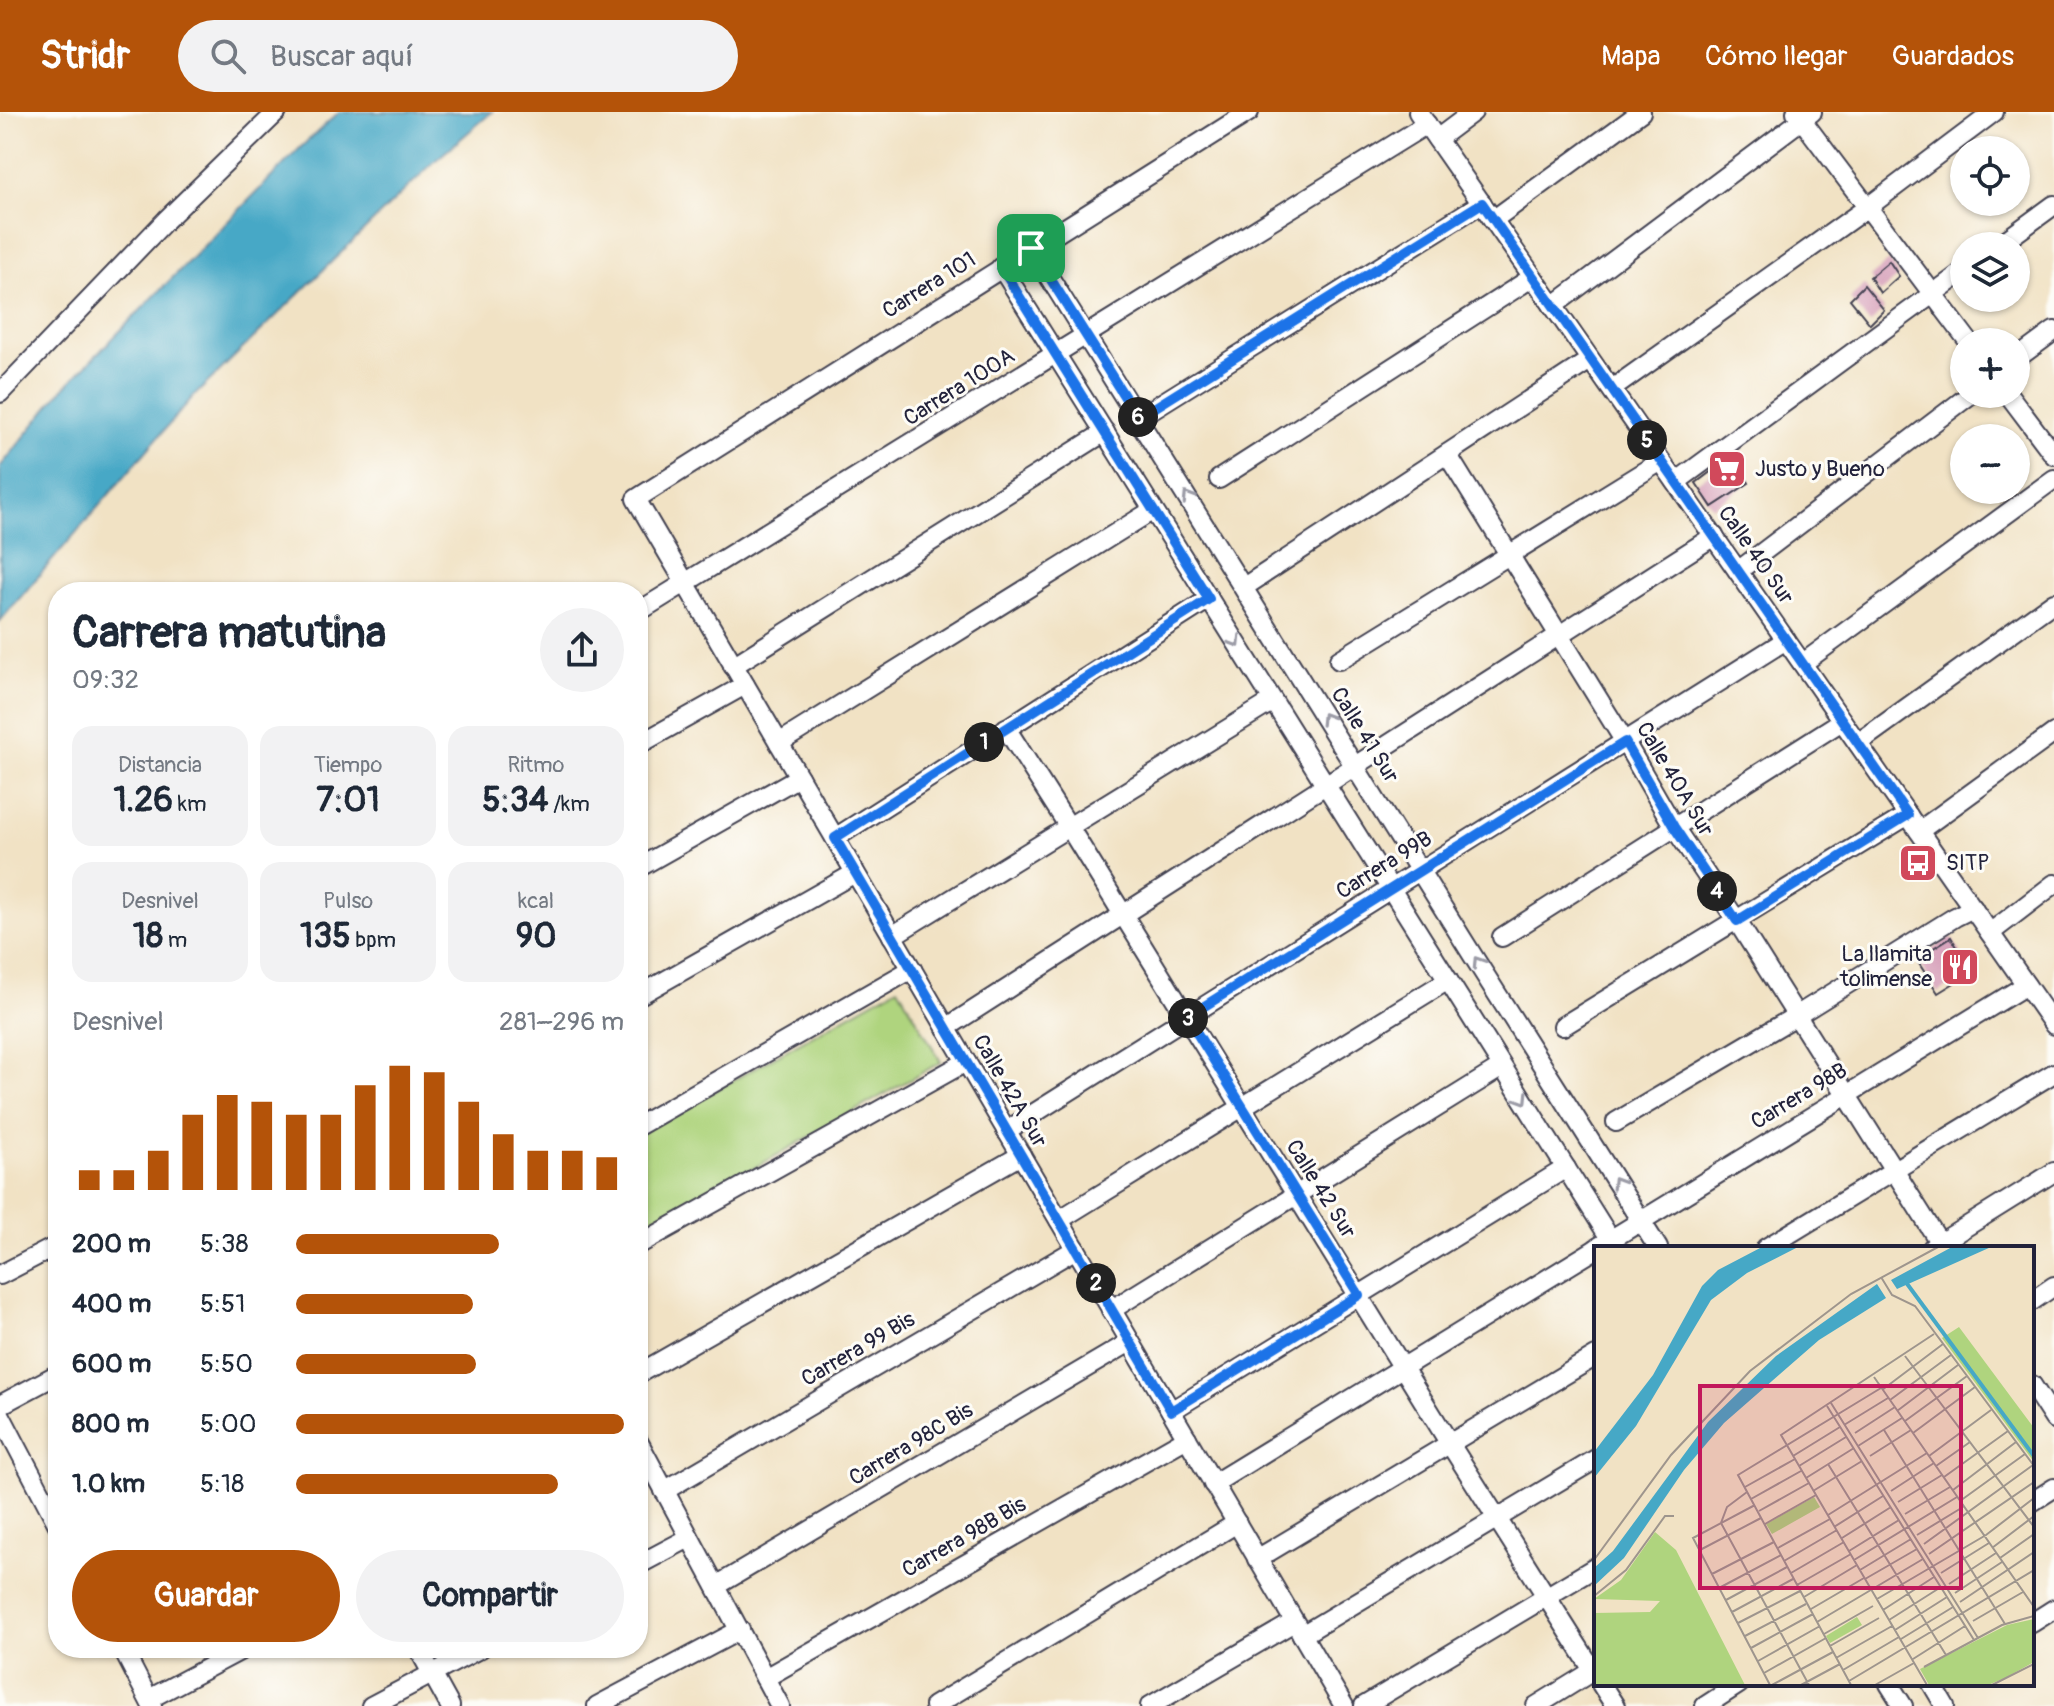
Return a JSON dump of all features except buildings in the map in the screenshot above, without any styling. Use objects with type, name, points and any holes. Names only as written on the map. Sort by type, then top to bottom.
[{"type":"street","points":[[0,393],[166,220],[277,112]]},
{"type":"street","name":"Carrera 101","points":[[636,499],[1249,112]]},
{"type":"street","name":"Carrera 100A","points":[[648,606],[1427,125],[1473,112]]},
{"type":"street","points":[[1493,220],[1641,112]]},
{"type":"street","points":[[1612,389],[1868,207],[1994,112]]},
{"type":"street","points":[[1553,306],[1804,115],[1958,328]]},
{"type":"street","name":"Calle 40 Sur","points":[[1427,125],[2053,1020]]},
{"type":"street","points":[[1138,418],[1482,203]]},
{"type":"street","points":[[2017,232],[2054,205]]},
{"type":"street","name":"Calle 41 Sur","points":[[1031,248],[1657,1246]]},
{"type":"street","points":[[1001,267],[1566,1168],[1605,1246]]},
{"type":"street","points":[[1219,479],[1533,277]]},
{"type":"street","points":[[1676,482],[1950,281]]},
{"type":"street","points":[[2030,349],[2054,331]]},
{"type":"street","points":[[1244,587],[1590,360]]},
{"type":"street","points":[[1738,571],[1953,408]]},
{"type":"street","points":[[2019,408],[2054,455]]},
{"type":"street","points":[[733,666],[1105,432]]},
{"type":"street","name":"Calle 40A Sur","points":[[1447,454],[1674,827],[1737,921],[1938,1246]]},
{"type":"street","points":[[1339,660],[1661,461]]},
{"type":"street","points":[[1803,663],[2054,479]]},
{"type":"street","name":"Calle 42A Sur","points":[[636,499],[1344,1706]]},
{"type":"street","points":[[779,743],[1153,510]]},
{"type":"street","points":[[946,1028],[1714,536]]},
{"type":"street","points":[[835,838],[1209,599]]},
{"type":"street","points":[[1858,743],[2054,602]]},
{"type":"street","name":"Carrera 99B","points":[[1006,1131],[1786,640]]},
{"type":"street","points":[[648,739],[745,685]]},
{"type":"street","points":[[892,936],[1273,701]]},
{"type":"street","points":[[1502,937],[1842,721]]},
{"type":"street","name":"Calle 42 Sur","points":[[1006,728],[1594,1670]]},
{"type":"street","points":[[1563,1026],[1737,921],[1914,823],[2054,733]]},
{"type":"street","points":[[648,862],[799,777]]},
{"type":"street","points":[[648,990],[855,873]]},
{"type":"street","points":[[1990,933],[2054,884]]},
{"type":"street","points":[[1616,1122],[1973,908]]},
{"type":"street","points":[[648,1120],[912,969]]},
{"type":"street","points":[[1059,1220],[1448,980]]},
{"type":"street","name":"Carrera 98B","points":[[1605,1246],[2026,985]]},
{"type":"street","points":[[648,1239],[966,1062]]},
{"type":"street","points":[[1111,1310],[1502,1067]]},
{"type":"street","points":[[1769,1246],[2054,1073]]},
{"type":"street","points":[[648,1368],[1021,1155]]},
{"type":"street","points":[[1171,1411],[1566,1168]]},
{"type":"street","points":[[1938,1246],[2054,1172]]},
{"type":"street","name":"Carrera 99 Bis","points":[[664,1491],[1076,1249]]},
{"type":"street","points":[[0,1275],[48,1250]]},
{"type":"street","name":"Carrera 98B","points":[[1213,1484],[1594,1253]]},
{"type":"street","points":[[2034,1300],[2054,1286]]},
{"type":"street","name":"Carrera 98C Bis","points":[[716,1586],[1130,1342]]},
{"type":"street","points":[[1257,1559],[1594,1357]]},
{"type":"street","points":[[0,1405],[48,1379]]},
{"type":"street","points":[[2039,1393],[2054,1419]]},
{"type":"street","points":[[0,1414],[48,1492]]},
{"type":"street","name":"Carrera 98B Bis","points":[[765,1678],[1187,1438]]},
{"type":"street","points":[[648,1460],[780,1706]]},
{"type":"street","points":[[1150,1706],[1298,1629],[1594,1460]]},
{"type":"street","points":[[2034,1501],[2054,1488]]},
{"type":"street","points":[[934,1706],[1237,1523]]},
{"type":"street","points":[[648,1560],[689,1538]]},
{"type":"street","points":[[1364,1706],[1594,1568]]},
{"type":"street","points":[[2034,1622],[2054,1609]]},
{"type":"street","points":[[597,1706],[740,1630]]},
{"type":"street","points":[[127,1658],[151,1703],[228,1658]]},
{"type":"street","points":[[423,1658],[450,1706]]},
{"type":"street","points":[[371,1706],[462,1658]]},
{"type":"street","points":[[1536,1706],[1594,1677]]},
{"type":"street","name":"Calle 42 Sur","points":[[1603,1686],[1615,1706]]},
{"type":"street","points":[[1705,1706],[1736,1686]]},
{"type":"street","points":[[1933,1686],[1945,1706]]},
{"type":"green space","points":[[898,987],[941,1062],[648,1228],[648,1128]]},
{"type":"water","points":[[339,112],[492,112],[436,160],[191,399],[0,621],[0,467],[61,391]]},
{"type":"place","name":"Justo y Bueno","points":[[1727,469]]},
{"type":"place","name":"SITP","points":[[1918,863]]},
{"type":"place","name":"La llamita tolimense","points":[[1960,967]]},
{"type":"route","points":[[1482,203],[1908,815],[1737,921],[1674,827],[1625,742],[1187,1017],[1359,1295],[1171,1411],[835,838],[1209,599],[1001,267],[1031,248],[1138,418],[1482,203]]}]
